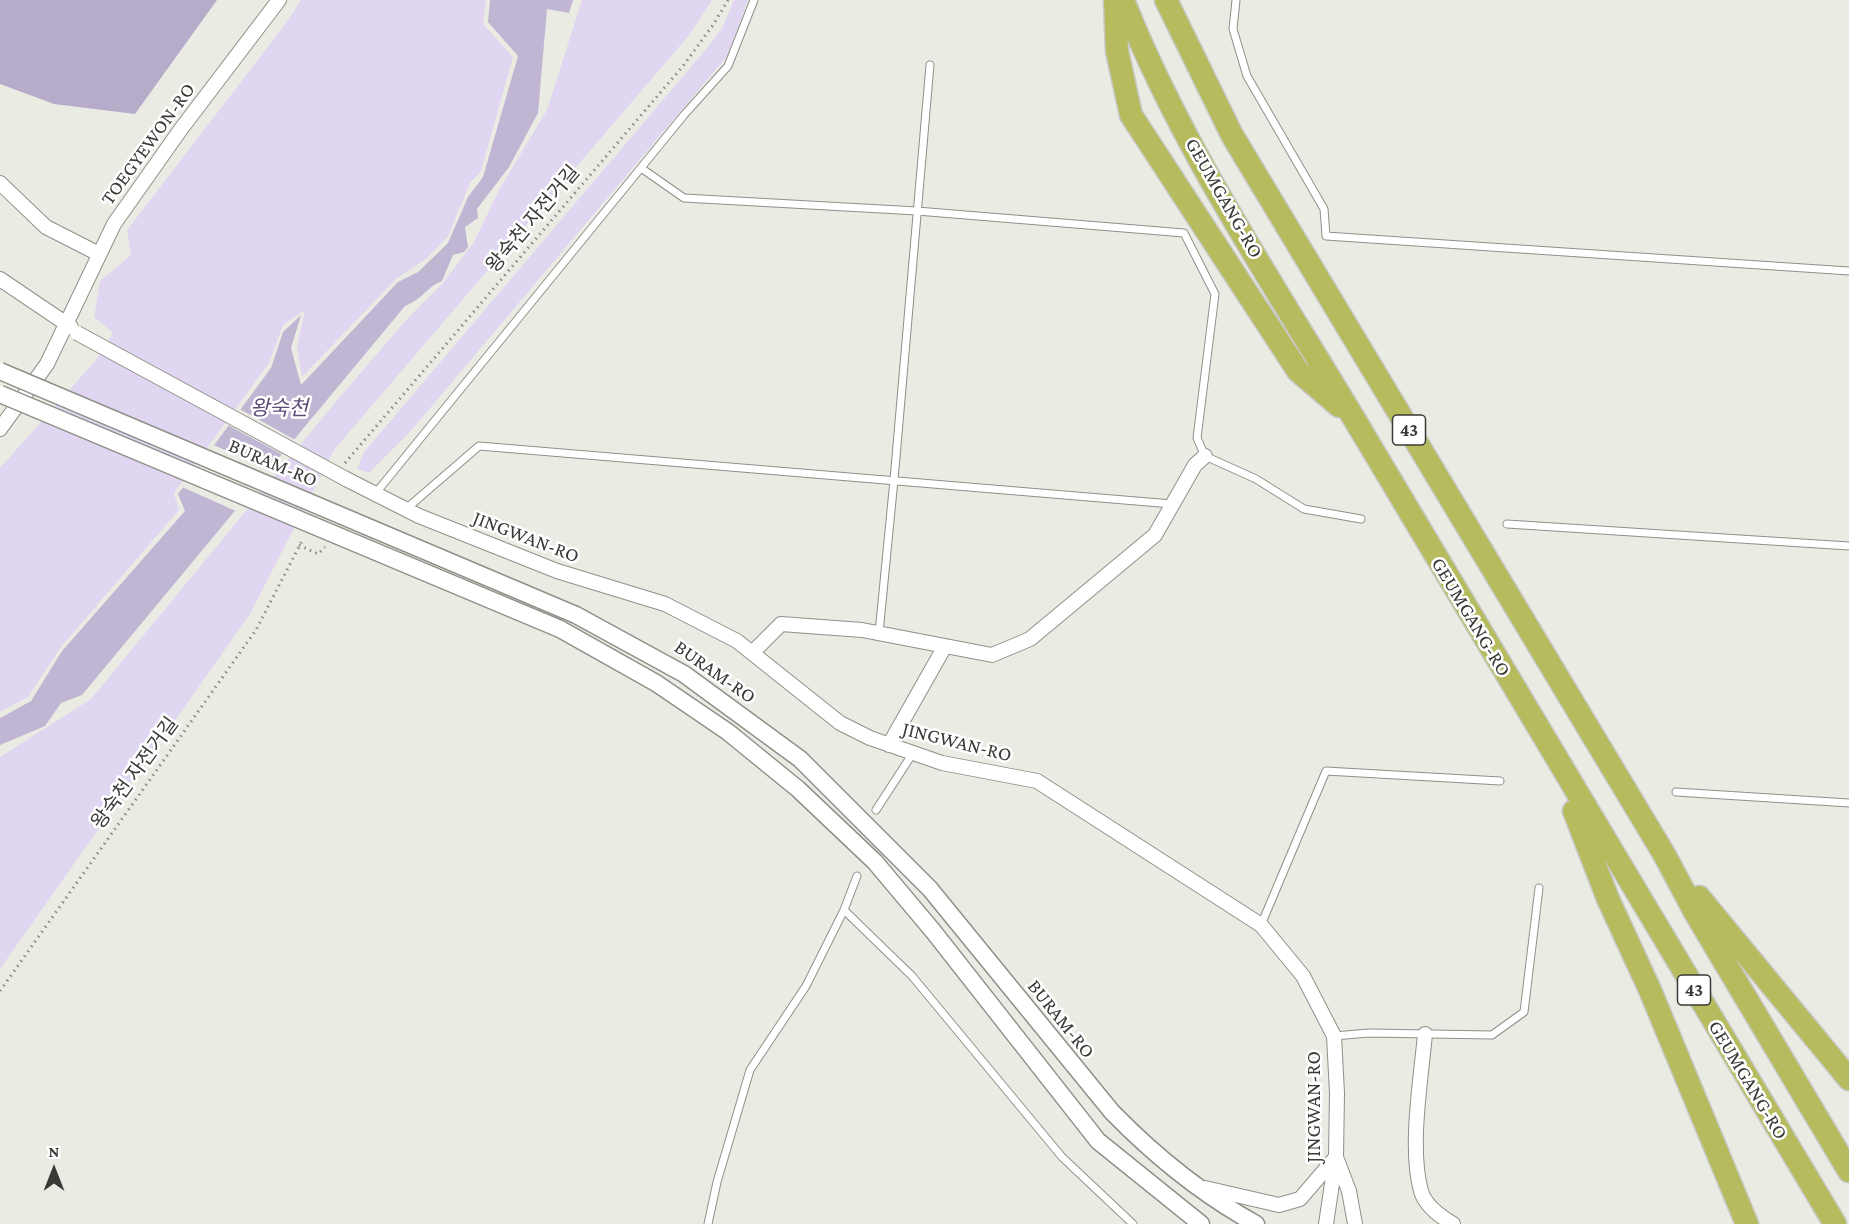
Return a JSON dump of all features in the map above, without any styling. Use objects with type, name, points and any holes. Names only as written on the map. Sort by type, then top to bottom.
[{"type":"highway","points":[[1115,0],[1117,51],[1131,115],[1298,371],[1354,419]]},
{"type":"highway","name":"GEUMGANG-RO","points":[[1124,0],[1149,64],[1233,217],[1553,756],[1835,1224]]},
{"type":"highway","name":"GEUMGANG-RO","points":[[1166,0],[1232,135],[1664,854],[1696,914],[1849,1171]]},
{"type":"highway","points":[[1553,756],[1608,899],[1650,990],[1747,1224]]},
{"type":"highway","points":[[1664,854],[1849,1079]]},
{"type":"street","name":"TOEGYEWON-RO","points":[[0,429],[47,363],[114,225],[181,129],[279,0]]},
{"type":"street","points":[[0,183],[46,227],[99,254]]},
{"type":"street","points":[[0,279],[66,322]]},
{"type":"street","name":"JINGWAN-RO","points":[[66,322],[76,333],[405,509],[557,571],[665,604],[737,641],[840,723],[889,745],[942,763],[1038,782],[1261,925],[1303,976],[1334,1036],[1337,1093],[1336,1157],[1326,1224]]},
{"type":"street","name":"BURAM-RO","points":[[0,371],[576,615],[684,674],[800,759],[930,889],[1112,1112],[1142,1143],[1200,1187],[1256,1224]]},
{"type":"street","points":[[0,394],[560,629],[656,683],[719,726],[798,789],[874,862],[1098,1141],[1201,1224]]},
{"type":"street","points":[[752,652],[781,624],[879,633],[992,655],[1030,639],[1155,535],[1195,465],[1205,456]]},
{"type":"street","points":[[889,745],[945,646]]},
{"type":"street","points":[[1425,1034],[1415,1136],[1421,1193],[1437,1214],[1453,1224]]},
{"type":"street","points":[[1200,1187],[1279,1205],[1300,1199],[1336,1157],[1348,1191],[1355,1224]]},
{"type":"lane","points":[[375,494],[641,168],[728,66],[754,0]]},
{"type":"lane","points":[[1236,0],[1233,29],[1247,76],[1324,210],[1326,236],[1849,271]]},
{"type":"lane","points":[[879,633],[930,65]]},
{"type":"lane","points":[[641,168],[684,198],[917,211],[1184,233],[1215,294],[1197,438],[1205,456],[1256,479],[1304,509],[1361,519]]},
{"type":"lane","points":[[405,509],[478,446],[1173,504]]},
{"type":"lane","points":[[1507,524],[1849,546]]},
{"type":"lane","points":[[876,810],[913,753]]},
{"type":"lane","points":[[1261,925],[1326,771],[1500,782]]},
{"type":"lane","points":[[1676,792],[1849,803]]},
{"type":"lane","points":[[708,1224],[717,1182],[750,1070],[806,986],[844,910],[857,876]]},
{"type":"lane","points":[[1334,1036],[1369,1033],[1492,1035],[1524,1012],[1539,888]]},
{"type":"lane","points":[[844,910],[912,976],[1062,1157],[1133,1224]]},
{"type":"path","name":"왕숙천 자전거길","points":[[353,452],[699,45],[728,0]]},
{"type":"path","points":[[299,545],[318,554]]},
{"type":"path","name":"왕숙천 자전거길","points":[[0,991],[256,630],[286,568]]},
{"type":"shaded area","points":[[0,0],[217,0],[135,114],[54,104],[0,84]]},
{"type":"shaded area","points":[[301,0],[486,0],[483,24],[513,57],[481,171],[470,183],[448,236],[426,259],[396,279],[302,377],[297,347],[305,310],[283,325],[269,363],[174,493],[179,510],[61,647],[28,697],[0,712],[0,468],[96,360],[113,333],[94,317],[100,281],[131,255],[127,230],[287,22]]},
{"type":"shaded area","points":[[582,0],[712,0],[690,34],[334,450],[250,614],[0,969],[0,757],[91,699],[333,405],[406,320],[443,283],[474,242],[499,190],[547,110]]},
{"type":"shaded area","points":[[734,0],[748,0],[728,55],[410,432],[369,473],[357,469],[364,452],[707,48],[722,28]]},
{"type":"water","name":"왕숙천","points":[[490,0],[573,0],[569,13],[547,9],[538,113],[509,167],[477,209],[478,218],[465,227],[468,247],[464,252],[453,255],[442,281],[405,306],[82,695],[61,703],[45,726],[0,745],[0,718],[31,701],[62,651],[185,511],[178,494],[271,368],[283,332],[301,315],[291,348],[301,385],[398,282],[418,272],[448,243],[468,197],[483,177],[518,56],[488,22]]},
{"type":"pier","points":[[238,408],[297,441],[285,456],[226,424]]},
{"type":"pier","points":[[211,444],[273,470],[238,512],[180,486]]}]
